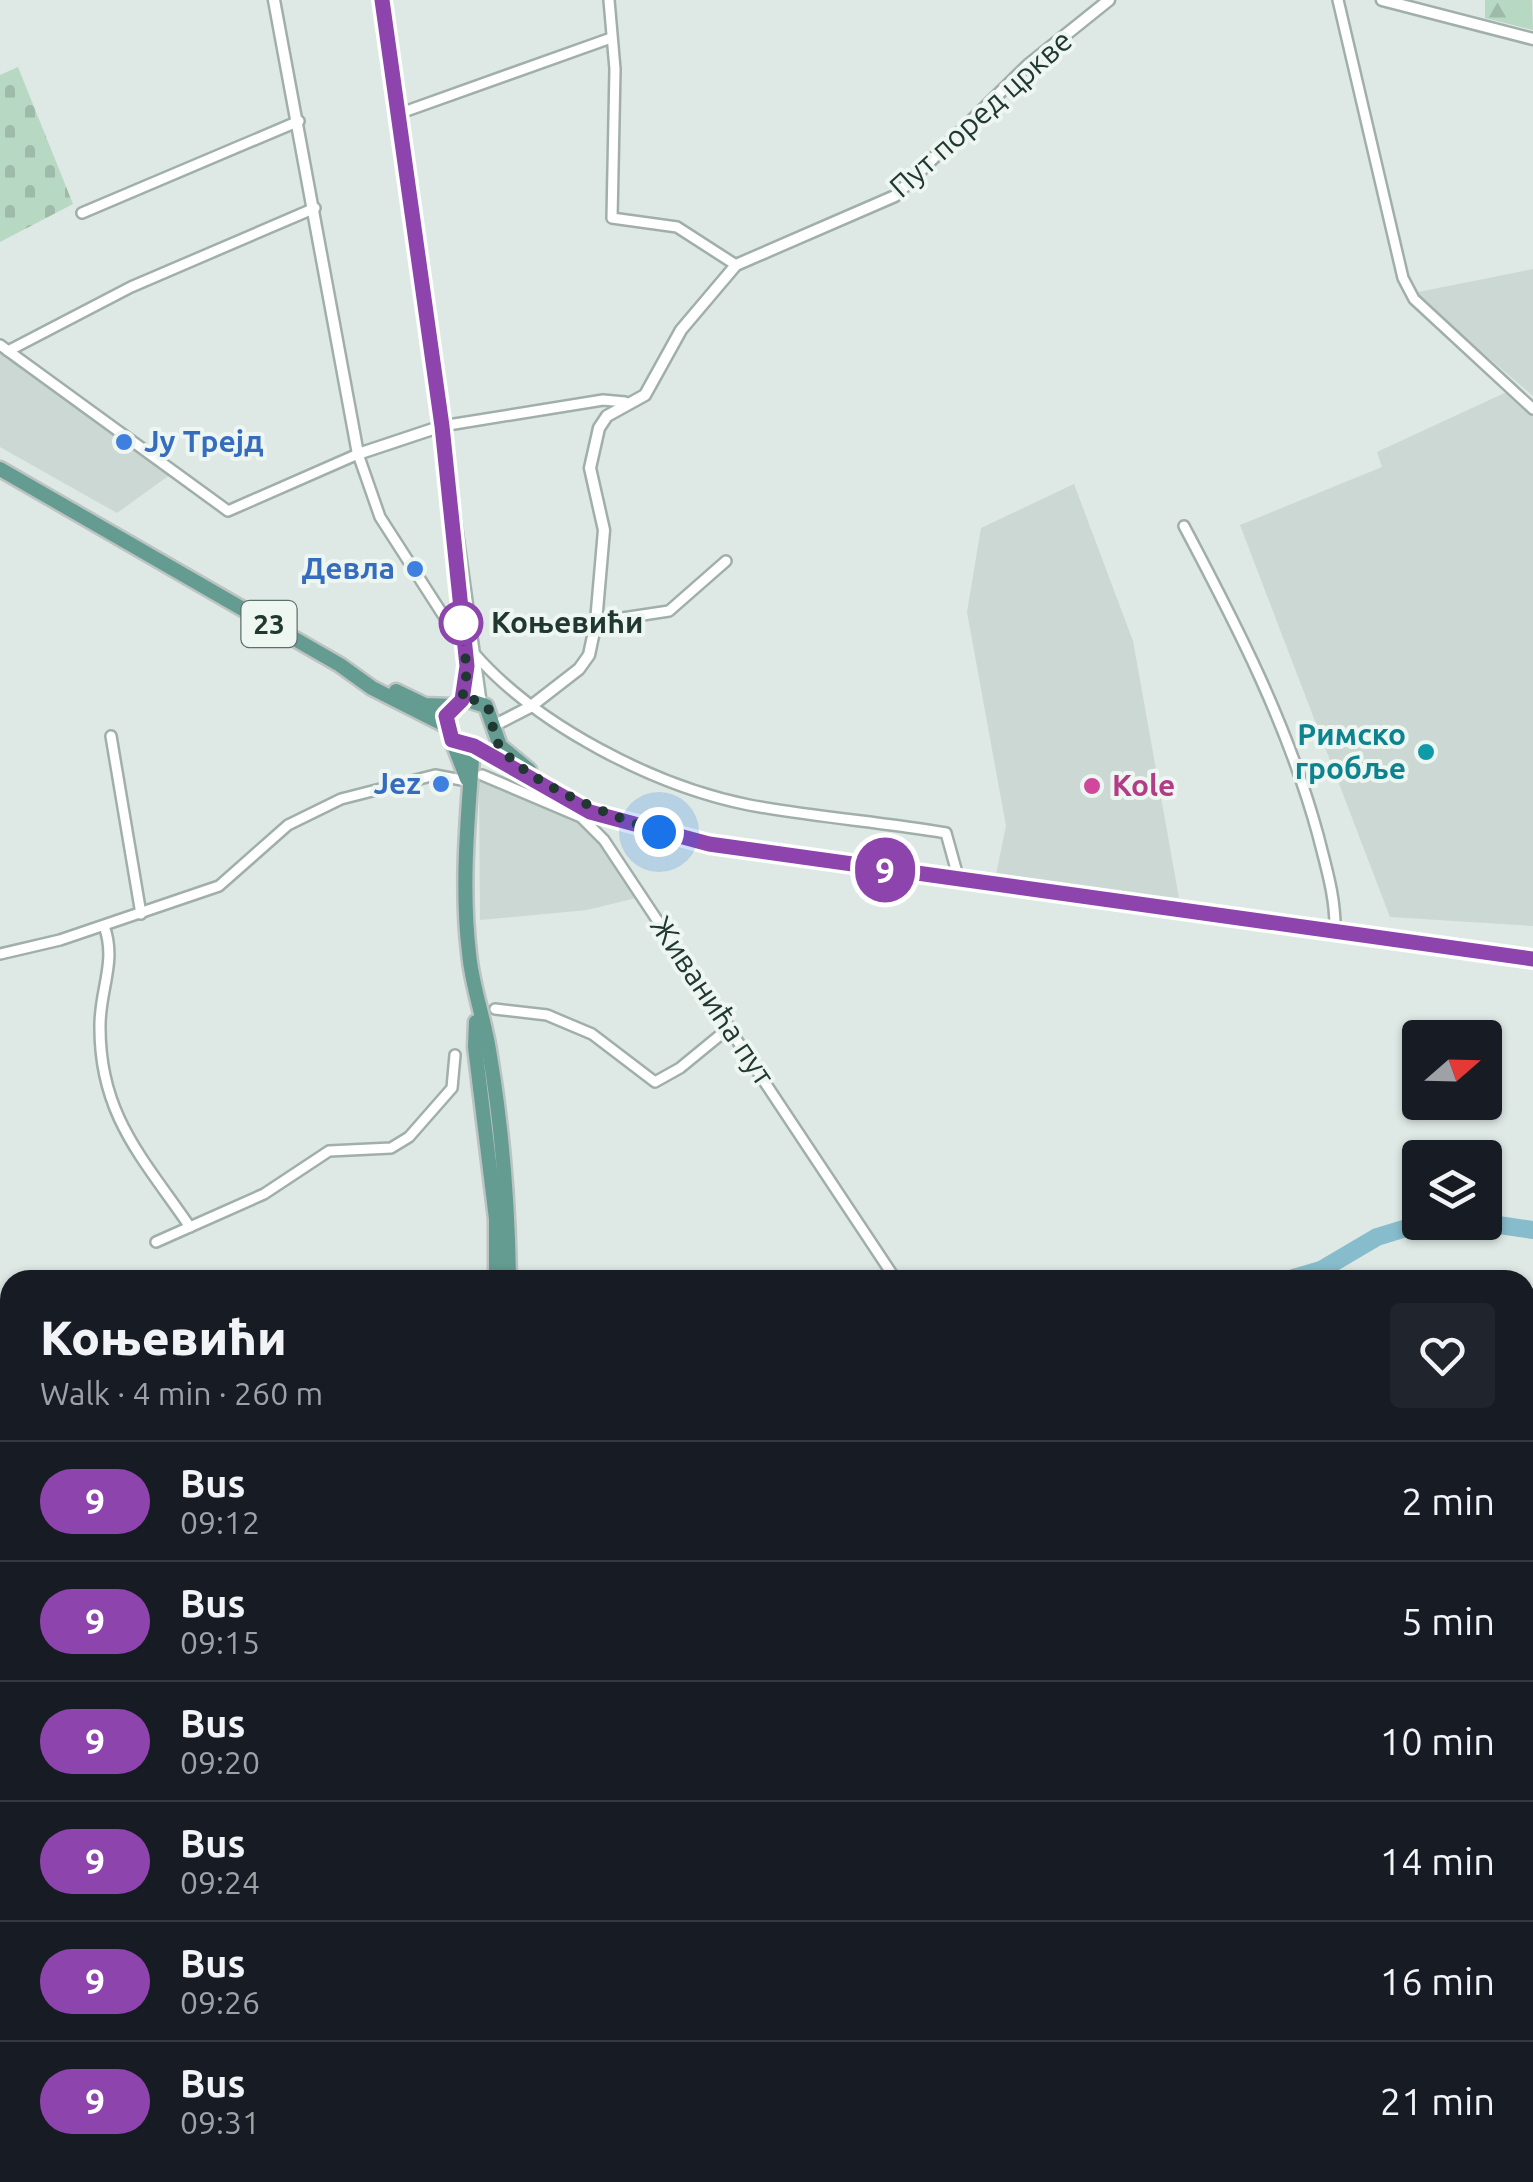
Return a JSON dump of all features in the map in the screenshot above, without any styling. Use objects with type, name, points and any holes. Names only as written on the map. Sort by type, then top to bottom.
[{"type":"main road","points":[[382,0],[442,426],[468,650],[489,718],[512,759],[590,814]]},
{"type":"main road","name":"23","points":[[0,469],[340,664],[422,704],[457,703],[489,718]]},
{"type":"main road","points":[[468,650],[467,671],[446,725],[471,777]]},
{"type":"main road","name":"23","points":[[340,664],[372,688],[446,725]]},
{"type":"main road","points":[[489,718],[473,746],[467,936],[477,1012],[488,1046],[508,1270]]},
{"type":"main road","points":[[456,742],[473,746],[590,814],[709,844],[1533,959]]},
{"type":"main road","points":[[471,777],[503,764]]},
{"type":"main road","points":[[497,1270],[502,1218]]},
{"type":"street","points":[[274,0],[358,454],[380,517],[452,629]]},
{"type":"street","points":[[608,0],[615,68],[612,218],[678,227],[736,265]]},
{"type":"street","name":"Пут поред цркве","points":[[489,718],[512,716],[530,707],[579,670],[588,654],[596,622],[604,530],[590,468],[599,428],[626,402],[645,395],[681,330],[736,265],[895,196],[1028,65],[1109,0]]},
{"type":"street","points":[[1338,0],[1403,278],[1414,299],[1533,409]]},
{"type":"street","points":[[1382,0],[1533,38]]},
{"type":"street","points":[[398,114],[611,38]]},
{"type":"street","points":[[82,213],[298,121]]},
{"type":"street","points":[[315,208],[132,287],[4,348],[218,507],[238,508],[358,454],[442,426],[602,400],[626,402]]},
{"type":"street","points":[[1184,526],[1256,662],[1308,798],[1335,902],[1335,932]]},
{"type":"street","points":[[596,622],[669,610],[726,561]]},
{"type":"street","points":[[468,650],[530,707],[630,764],[747,804],[945,832],[950,838],[960,881]]},
{"type":"street","points":[[0,954],[141,914],[111,736]]},
{"type":"street","name":"Живанића пут","points":[[141,914],[219,886],[288,825],[341,798],[434,775],[471,777],[590,814],[889,1270]]},
{"type":"street","points":[[104,926],[111,963],[100,1018],[107,1095],[190,1227]]},
{"type":"street","points":[[496,1009],[547,1015],[592,1034],[655,1082],[680,1068],[730,1028]]},
{"type":"street","points":[[156,1242],[264,1194],[329,1151],[391,1148],[400,1143],[452,1088],[455,1055]]},
{"type":"shaded area","points":[[1533,269],[1533,396],[1413,293]]},
{"type":"shaded area","points":[[0,350],[171,474],[117,513],[0,447]]},
{"type":"shaded area","points":[[1511,390],[1533,410],[1533,926],[1390,917],[1240,525],[1382,467],[1377,452]]},
{"type":"shaded area","points":[[1074,484],[1133,641],[1179,898],[995,879],[1006,826],[967,612],[981,528]]},
{"type":"shaded area","points":[[479,777],[573,814],[600,841],[640,897],[587,910],[480,920]]},
{"type":"green space","points":[[1485,0],[1532,0],[1533,30],[1485,18]]},
{"type":"green space","points":[[18,67],[73,204],[0,242],[0,75]]},
{"type":"waterway","points":[[1502,1225],[1533,1230]]},
{"type":"waterway","points":[[1321,1270],[1377,1237],[1402,1229]]},
{"type":"bus line","name":"9","points":[[382,0],[442,426],[467,666],[462,700],[446,716],[446,729],[452,740],[474,746],[590,812],[709,844],[1533,959]]},
{"type":"place","name":"Ју Трејд","points":[[124,442]]},
{"type":"place","name":"Девла","points":[[415,569]]},
{"type":"place","name":"Коњевићи","points":[[461,623]]},
{"type":"place","name":"Римско гробље","points":[[1426,752]]},
{"type":"place","name":"Jez","points":[[441,784]]},
{"type":"place","name":"Kole","points":[[1092,786]]},
{"type":"route","points":[[461,623],[460,614],[467,671],[462,700],[477,700],[488,708],[493,720],[491,731],[504,752],[598,812],[659,832]]}]
